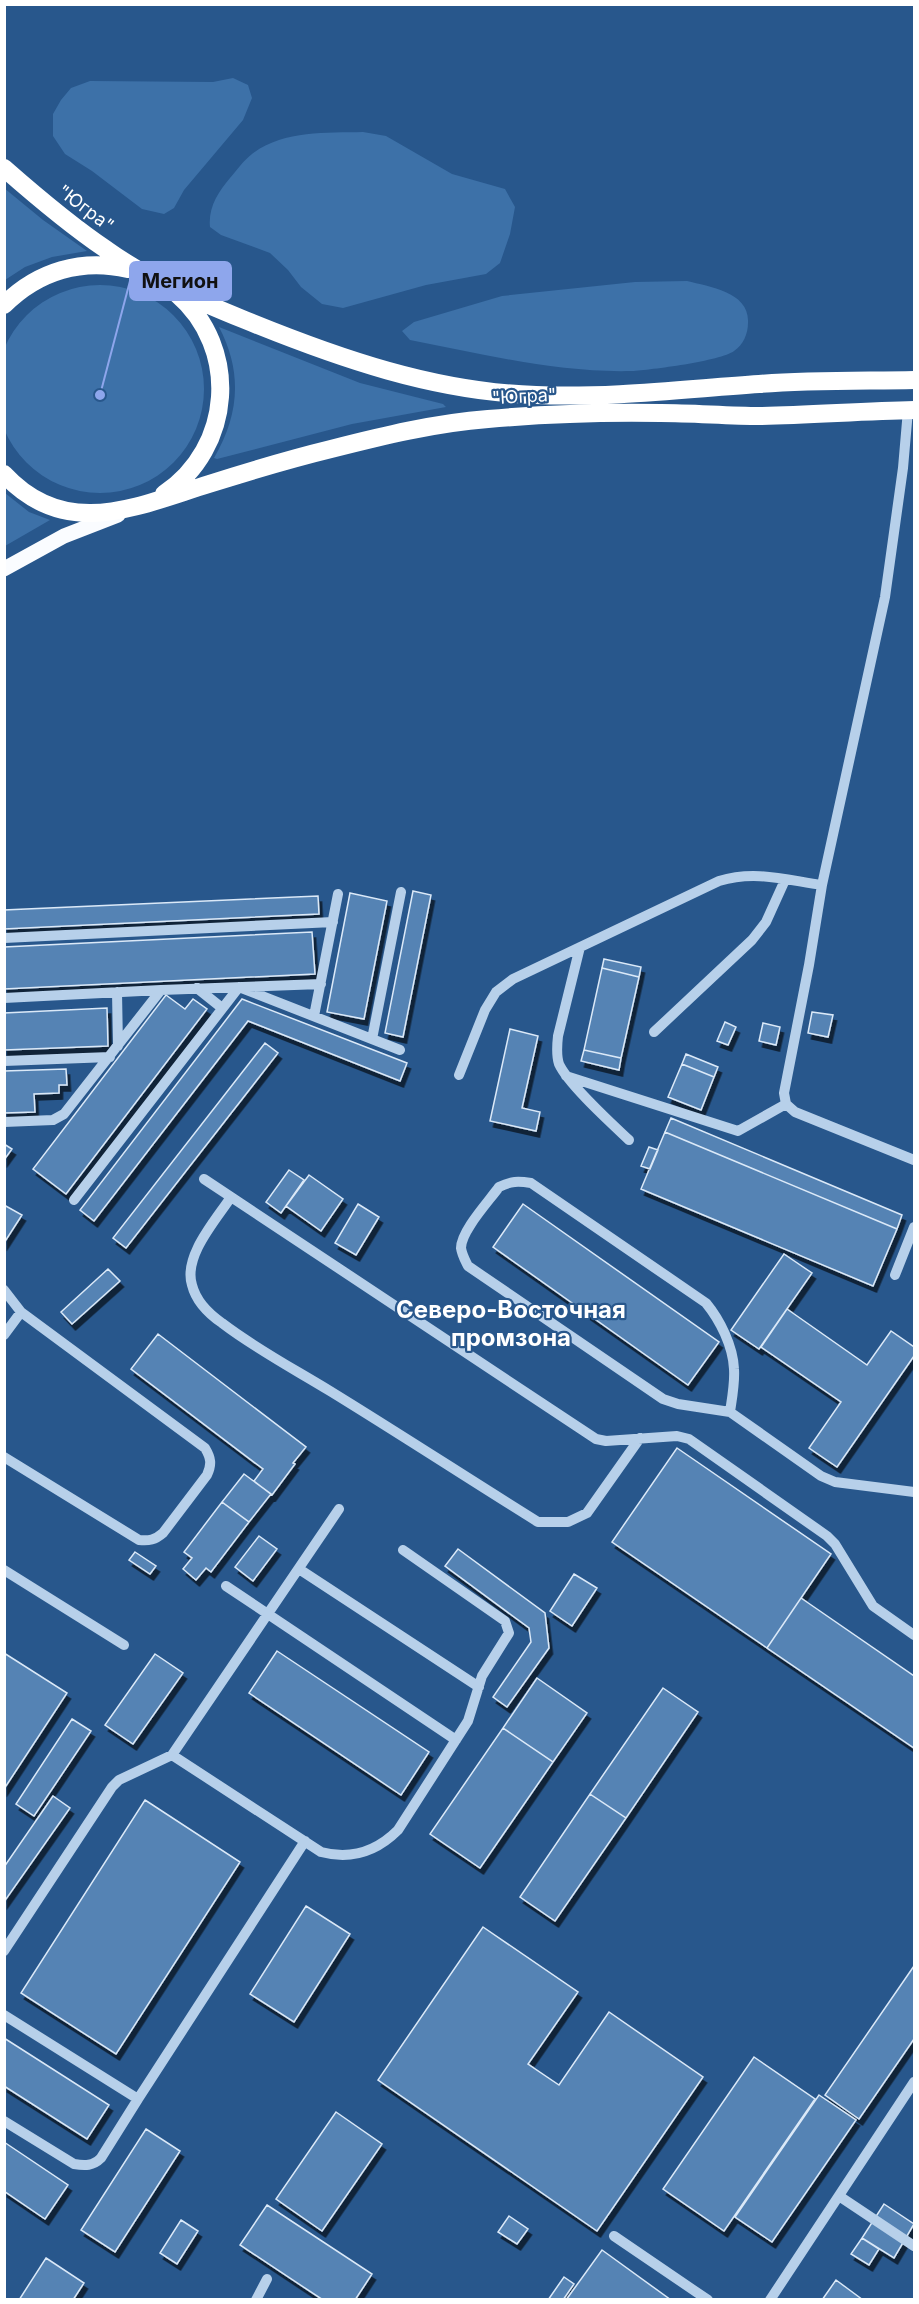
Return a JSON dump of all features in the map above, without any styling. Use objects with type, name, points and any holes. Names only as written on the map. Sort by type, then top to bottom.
[{"type":"highway","name":"\"Югра\"","points":[[4,168],[39,199],[107,251],[182,298],[205,328],[219,364],[221,395],[216,425],[199,460],[179,483],[143,505]]},
{"type":"highway","name":"\"Югра\"","points":[[4,305],[35,281],[71,267],[110,265],[152,278],[218,309],[341,357],[397,373],[489,392],[537,396],[661,392],[762,384],[915,380]]},
{"type":"highway","name":"\"Югра\"","points":[[4,474],[33,496],[69,511],[108,513],[143,505],[332,448],[485,419],[661,413],[760,416],[911,410]]},
{"type":"main road","points":[[4,569],[64,536],[143,505]]},
{"type":"street","points":[[911,410],[885,597],[822,885],[784,1093],[786,1104],[795,1112],[915,1160]]},
{"type":"street","points":[[459,1075],[485,1010],[496,992],[513,979],[719,881],[738,876],[756,875],[822,885]]},
{"type":"street","points":[[654,1032],[752,940],[766,922],[785,880]]},
{"type":"street","points":[[372,1039],[401,892]]},
{"type":"street","points":[[314,1016],[338,894]]},
{"type":"street","points":[[4,938],[333,922]]},
{"type":"street","points":[[580,947],[558,1036],[558,1062],[566,1076],[629,1140]]},
{"type":"street","points":[[4,998],[321,984]]},
{"type":"street","points":[[238,987],[400,1050]]},
{"type":"street","points":[[74,1200],[238,987]]},
{"type":"street","points":[[197,988],[222,1008]]},
{"type":"street","points":[[4,1122],[53,1120],[64,1114],[161,990]]},
{"type":"street","points":[[117,992],[118,1046]]},
{"type":"street","points":[[4,1061],[110,1057]]},
{"type":"street","points":[[566,1076],[738,1131],[786,1104]]},
{"type":"street","points":[[204,1179],[596,1439],[606,1441],[677,1436],[689,1438],[827,1536],[835,1544],[873,1606],[915,1635]]},
{"type":"street","points":[[730,1412],[735,1370],[732,1353],[715,1314],[706,1303],[531,1184],[518,1181],[499,1186],[463,1237],[461,1248],[468,1266],[663,1399],[678,1404],[730,1412],[821,1476],[835,1482],[915,1492]]},
{"type":"street","points":[[231,1197],[194,1254],[192,1262],[191,1284],[197,1298],[206,1309],[221,1323],[269,1355],[538,1522],[568,1522],[587,1513],[640,1438]]},
{"type":"street","points":[[895,1275],[915,1227]]},
{"type":"street","points":[[4,1290],[21,1312],[205,1448],[211,1458],[211,1466],[163,1533],[158,1538],[148,1541],[138,1540],[4,1457]]},
{"type":"street","points":[[4,1335],[21,1312]]},
{"type":"street","points":[[4,1951],[112,1787],[119,1780],[172,1755],[339,1509]]},
{"type":"street","points":[[172,1755],[321,1852],[334,1856],[351,1855],[386,1843],[398,1830],[468,1721],[487,1667],[508,1633],[506,1621],[403,1550]]},
{"type":"street","points":[[298,1569],[479,1687]]},
{"type":"street","points":[[4,1570],[124,1645]]},
{"type":"street","points":[[226,1586],[456,1740]]},
{"type":"street","points":[[4,2121],[74,2164],[83,2166],[95,2163],[305,1841]]},
{"type":"street","points":[[4,2015],[138,2099]]},
{"type":"street","points":[[770,2300],[915,2082]]},
{"type":"street","points":[[839,2196],[915,2246]]},
{"type":"street","points":[[614,2236],[708,2300]]},
{"type":"street","points":[[256,2300],[267,2279]]},
{"type":"shaded area","points":[[233,78],[248,85],[252,98],[243,120],[184,190],[174,208],[164,214],[142,209],[92,171],[65,154],[53,136],[53,114],[61,100],[71,88],[90,81],[213,82]]},
{"type":"shaded area","points":[[363,132],[386,136],[452,174],[505,189],[515,207],[510,234],[500,263],[486,274],[426,285],[343,308],[322,304],[301,287],[288,270],[270,253],[221,235],[210,227],[212,207],[222,189],[246,159],[264,146],[305,134]]},
{"type":"shaded area","points":[[4,188],[43,220],[87,251],[52,257],[25,267],[5,280]]},
{"type":"shaded area","points":[[687,281],[727,293],[743,304],[747,313],[747,331],[737,349],[727,355],[669,367],[604,371],[548,366],[410,340],[402,331],[414,322],[502,296],[635,282]]},
{"type":"shaded area","points":[[90,285],[110,285],[130,289],[149,297],[174,315],[187,331],[196,349],[204,379],[200,419],[196,429],[187,447],[174,463],[158,476],[130,489],[110,493],[90,493],[70,489],[51,481],[34,470],[19,455],[0,419],[-4,399],[-4,379],[0,359],[8,340],[19,323],[34,308],[70,289]]},
{"type":"shaded area","points":[[219,327],[360,383],[443,404],[446,407],[352,424],[214,458],[229,426],[235,394],[232,361]]},
{"type":"shaded area","points":[[5,493],[29,512],[50,520],[5,546]]},
{"type":"building","points":[[413,891],[431,895],[403,1037],[385,1033]]},
{"type":"building","points":[[350,893],[387,901],[364,1019],[327,1012]]},
{"type":"building","points":[[318,896],[319,914],[4,929],[4,910]]},
{"type":"building","points":[[312,932],[315,974],[4,989],[4,947]]},
{"type":"building","points":[[604,959],[641,967],[639,977],[602,968]]},
{"type":"building","points":[[602,968],[639,977],[621,1058],[584,1050]]},
{"type":"building","points":[[166,995],[185,1009],[193,999],[207,1009],[66,1194],[33,1169]]},
{"type":"building","points":[[242,999],[407,1063],[400,1081],[248,1021],[94,1221],[80,1210]]},
{"type":"building","points":[[107,1008],[108,1046],[4,1050],[4,1013]]},
{"type":"building","points":[[812,1012],[833,1015],[828,1037],[808,1033]]},
{"type":"building","points":[[725,1022],[736,1027],[728,1045],[717,1041]]},
{"type":"building","points":[[763,1023],[780,1027],[776,1045],[759,1041]]},
{"type":"building","points":[[510,1029],[538,1036],[522,1108],[540,1112],[536,1131],[490,1121]]},
{"type":"building","points":[[265,1043],[278,1053],[126,1248],[113,1238]]},
{"type":"building","points":[[584,1050],[621,1058],[619,1070],[581,1061]]},
{"type":"building","points":[[686,1054],[718,1067],[714,1077],[682,1064]]},
{"type":"building","points":[[682,1064],[714,1077],[701,1110],[668,1097]]},
{"type":"building","points":[[66,1069],[67,1085],[59,1085],[59,1093],[34,1094],[35,1112],[4,1113],[4,1071]]},
{"type":"building","points":[[671,1118],[902,1215],[897,1229],[665,1132]]},
{"type":"building","points":[[665,1132],[897,1229],[873,1286],[641,1189]]},
{"type":"building","points":[[4,1144],[12,1149],[4,1160]]},
{"type":"building","points":[[649,1147],[658,1150],[650,1169],[641,1166]]},
{"type":"building","points":[[289,1170],[304,1180],[281,1213],[266,1202]]},
{"type":"building","points":[[309,1175],[343,1199],[321,1231],[286,1206]]},
{"type":"building","points":[[358,1204],[379,1217],[356,1255],[335,1243]]},
{"type":"building","points":[[523,1204],[719,1342],[688,1385],[493,1247]]},
{"type":"building","points":[[4,1205],[22,1215],[4,1243]]},
{"type":"building","points":[[784,1254],[812,1273],[759,1349],[731,1330]]},
{"type":"building","points":[[108,1269],[120,1281],[72,1324],[61,1312]]},
{"type":"building","points":[[787,1309],[867,1365],[891,1331],[914,1347],[914,1356],[837,1467],[809,1448],[841,1402],[761,1347]]},
{"type":"building","points":[[158,1334],[306,1447],[272,1495],[254,1481],[263,1469],[131,1369]]},
{"type":"building","points":[[677,1448],[831,1554],[767,1648],[612,1542]]},
{"type":"building","points":[[244,1474],[271,1494],[249,1522],[222,1502]]},
{"type":"building","points":[[222,1502],[249,1522],[211,1572],[206,1568],[196,1580],[183,1569],[192,1558],[184,1552]]},
{"type":"building","points":[[259,1536],[277,1549],[253,1581],[235,1567]]},
{"type":"building","points":[[458,1549],[545,1613],[549,1648],[507,1707],[493,1697],[531,1642],[529,1628],[445,1566]]},
{"type":"building","points":[[135,1552],[156,1566],[150,1574],[129,1560]]},
{"type":"building","points":[[574,1574],[597,1588],[572,1626],[550,1611]]},
{"type":"building","points":[[801,1598],[914,1676],[914,1748],[767,1648]]},
{"type":"building","points":[[277,1651],[429,1752],[401,1795],[249,1693]]},
{"type":"building","points":[[4,1653],[67,1693],[4,1789]]},
{"type":"building","points":[[155,1654],[183,1673],[133,1744],[105,1725]]},
{"type":"building","points":[[537,1678],[587,1713],[553,1762],[503,1728]]},
{"type":"building","points":[[663,1688],[698,1712],[626,1818],[590,1794]]},
{"type":"building","points":[[72,1719],[91,1731],[34,1816],[16,1804]]},
{"type":"building","points":[[503,1728],[553,1762],[480,1868],[430,1834]]},
{"type":"building","points":[[590,1794],[626,1818],[555,1921],[520,1897]]},
{"type":"building","points":[[53,1796],[70,1808],[4,1902],[4,1867]]},
{"type":"building","points":[[145,1800],[240,1862],[116,2054],[21,1993]]},
{"type":"building","points":[[306,1906],[350,1934],[294,2022],[250,1994]]},
{"type":"building","points":[[483,1927],[578,1992],[528,2064],[559,2085],[609,2012],[703,2077],[597,2231],[378,2080]]},
{"type":"building","points":[[914,1966],[914,2039],[859,2119],[825,2095]]},
{"type":"building","points":[[4,2038],[109,2105],[87,2139],[4,2086]]},
{"type":"building","points":[[754,2057],[815,2099],[724,2231],[663,2189]]},
{"type":"building","points":[[819,2095],[856,2120],[772,2242],[735,2217]]},
{"type":"building","points":[[336,2112],[382,2144],[322,2231],[276,2199]]},
{"type":"building","points":[[146,2129],[180,2151],[115,2252],[81,2230]]},
{"type":"building","points":[[4,2142],[68,2185],[45,2219],[4,2191]]},
{"type":"building","points":[[884,2204],[914,2224],[894,2258],[862,2238]]},
{"type":"building","points":[[267,2205],[372,2274],[355,2300],[323,2300],[240,2245]]},
{"type":"building","points":[[509,2216],[528,2229],[517,2244],[498,2232]]},
{"type":"building","points":[[181,2220],[198,2231],[177,2264],[160,2253]]},
{"type":"building","points":[[862,2238],[879,2249],[869,2265],[851,2254]]},
{"type":"building","points":[[602,2250],[671,2300],[566,2300]]},
{"type":"building","points":[[46,2258],[84,2283],[73,2300],[19,2300]]},
{"type":"building","points":[[564,2277],[574,2284],[563,2300],[548,2300]]},
{"type":"building","points":[[836,2280],[863,2300],[822,2300]]},
{"type":"place","name":"Мегион","points":[[100,395]]},
{"type":"district","name":"Северо-Восточная промзона","points":[[511,1323]]}]
